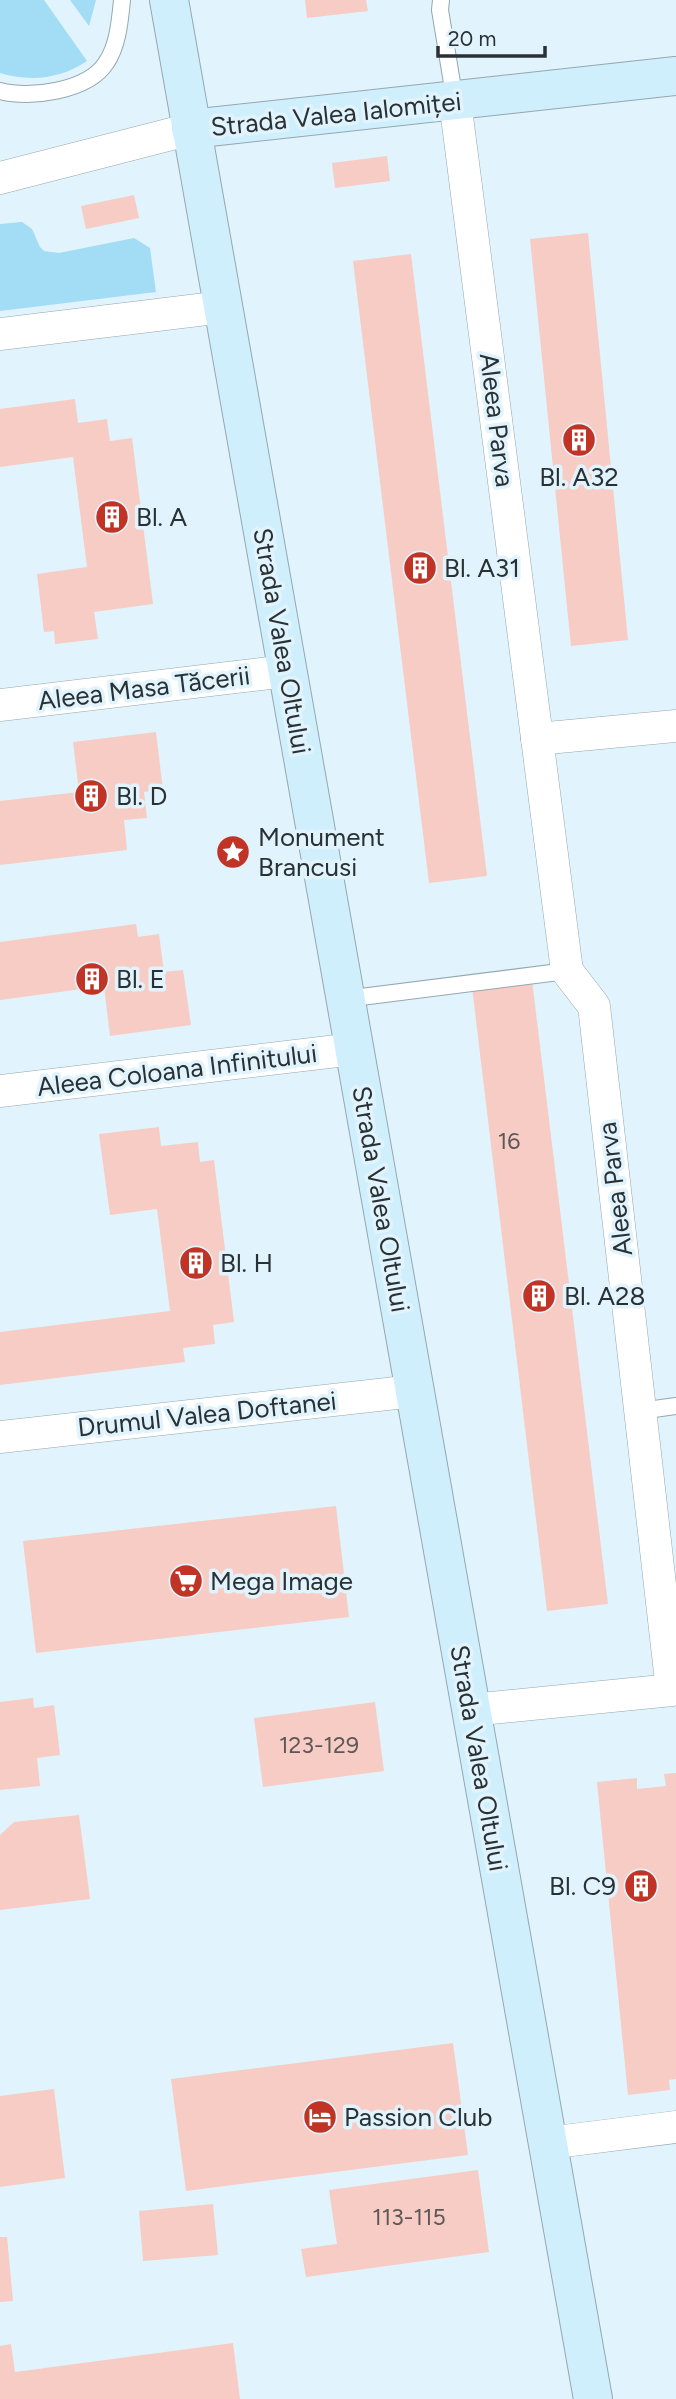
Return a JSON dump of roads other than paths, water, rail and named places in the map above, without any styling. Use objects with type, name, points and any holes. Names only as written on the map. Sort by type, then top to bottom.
[{"type":"main road","name":"Strada Valea Oltului","points":[[169,0],[593,2399]]},
{"type":"main road","name":"Strada Valea Ialomiței","points":[[191,129],[676,76]]},
{"type":"street","name":"Aleea Parva","points":[[455,101],[567,971],[594,1006],[672,1690],[471,1710]]},
{"type":"street","name":"Strada Valea Ialomiței","points":[[0,178],[191,129]]},
{"type":"street","points":[[0,334],[223,307]]},
{"type":"street","name":"Aleea Masa Tăcerii","points":[[0,705],[287,671]]},
{"type":"street","points":[[537,739],[676,726]]},
{"type":"street","name":"Aleea Coloana Infinitului","points":[[0,1091],[354,1049]]},
{"type":"street","name":"Drumul Valea Doftanei","points":[[0,1437],[414,1391]]},
{"type":"street","points":[[548,2143],[676,2127]]},
{"type":"lane","points":[[0,90],[20,93],[50,92],[88,78],[106,65],[115,44],[122,0]]},
{"type":"lane","points":[[441,0],[440,10],[455,101]]},
{"type":"lane","points":[[345,999],[567,971]]},
{"type":"lane","points":[[640,1411],[676,1406]]},
{"type":"place","name":"Bl. A32","points":[[579,440]]},
{"type":"place","name":"Bl. A","points":[[112,517]]},
{"type":"place","name":"Bl. A31","points":[[420,568]]},
{"type":"place","name":"Bl. D","points":[[91,796]]},
{"type":"place","name":"Monument Brancusi","points":[[233,852]]},
{"type":"place","name":"Bl. E","points":[[92,979]]},
{"type":"place","name":"Bl. H","points":[[196,1263]]},
{"type":"place","name":"Bl. A28","points":[[539,1296]]},
{"type":"place","name":"Mega Image","points":[[186,1581]]},
{"type":"place","name":"Bl. C9","points":[[641,1886]]},
{"type":"place","name":"Passion Club","points":[[320,2117]]}]
